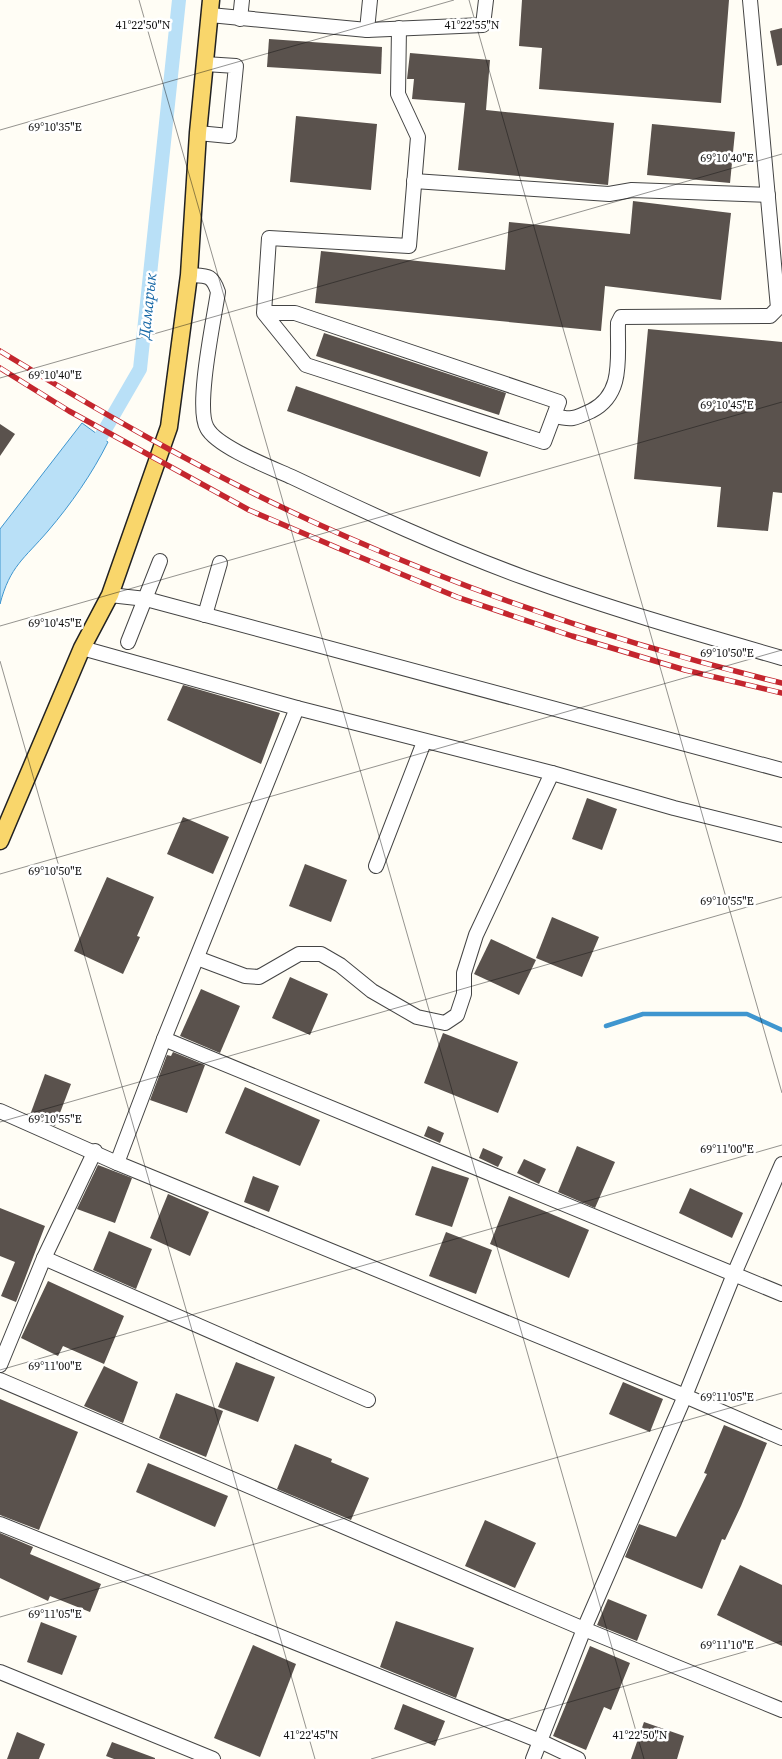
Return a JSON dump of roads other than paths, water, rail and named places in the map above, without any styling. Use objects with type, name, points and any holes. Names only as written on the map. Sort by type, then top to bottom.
[{"type":"main road","points":[[0,841],[82,648],[110,595],[169,427],[190,275],[198,133],[210,8]]},
{"type":"street","points":[[240,19],[242,0]]},
{"type":"street","points":[[367,30],[370,0]]},
{"type":"street","points":[[210,8],[240,19],[367,30],[483,25],[486,0]]},
{"type":"street","points":[[554,416],[571,420],[597,407],[611,396],[616,384],[618,323],[621,317],[770,316],[778,308],[750,0]]},
{"type":"street","points":[[264,313],[295,313],[559,402],[544,442],[306,364],[264,313],[269,238],[409,246],[418,137],[398,94],[399,28]]},
{"type":"street","points":[[198,133],[230,136],[236,66],[205,64]]},
{"type":"street","points":[[414,181],[609,194],[632,190],[768,195]]},
{"type":"street","points":[[190,275],[207,276],[214,281],[218,292],[203,399],[206,428],[214,437],[239,452],[388,522],[524,577],[680,628],[782,658]]},
{"type":"street","points":[[128,642],[160,561]]},
{"type":"street","points":[[205,615],[220,563]]},
{"type":"street","points":[[110,595],[146,599],[782,770]]},
{"type":"street","points":[[82,648],[296,708],[552,773],[674,808],[782,835]]},
{"type":"street","points":[[117,1163],[164,1039],[296,708]]},
{"type":"street","points":[[376,866],[424,742]]},
{"type":"street","points":[[197,958],[245,976],[259,977],[299,954],[321,954],[340,965],[372,991],[417,1018],[445,1023],[457,1015],[464,994],[464,973],[476,935],[552,773]]},
{"type":"street","points":[[164,1039],[782,1294]]},
{"type":"street","points":[[0,1111],[95,1151],[117,1163],[685,1396],[782,1438]]},
{"type":"street","points":[[0,1365],[44,1258],[95,1151]]},
{"type":"street","points":[[532,1759],[584,1629],[685,1396],[734,1274],[782,1164]]},
{"type":"street","points":[[44,1258],[368,1400]]},
{"type":"street","points":[[0,1380],[584,1629],[782,1710]]},
{"type":"street","points":[[0,1524],[540,1741],[578,1759]]},
{"type":"street","points":[[0,1672],[213,1759]]},
{"type":"water","points":[[82,423],[108,442],[88,477],[57,521],[13,572],[8,580],[0,604],[0,529]]},
{"type":"waterway","name":"Дамарык","points":[[92,452],[140,369],[179,0]]},
{"type":"waterway","points":[[606,1026],[643,1014],[747,1014],[782,1030]]},
{"type":"railway","points":[[0,351],[127,426],[258,496],[400,560],[561,620],[671,654],[782,683]]},
{"type":"railway","points":[[0,368],[69,411],[249,510],[338,548],[457,597],[572,636],[685,670],[782,693]]}]
